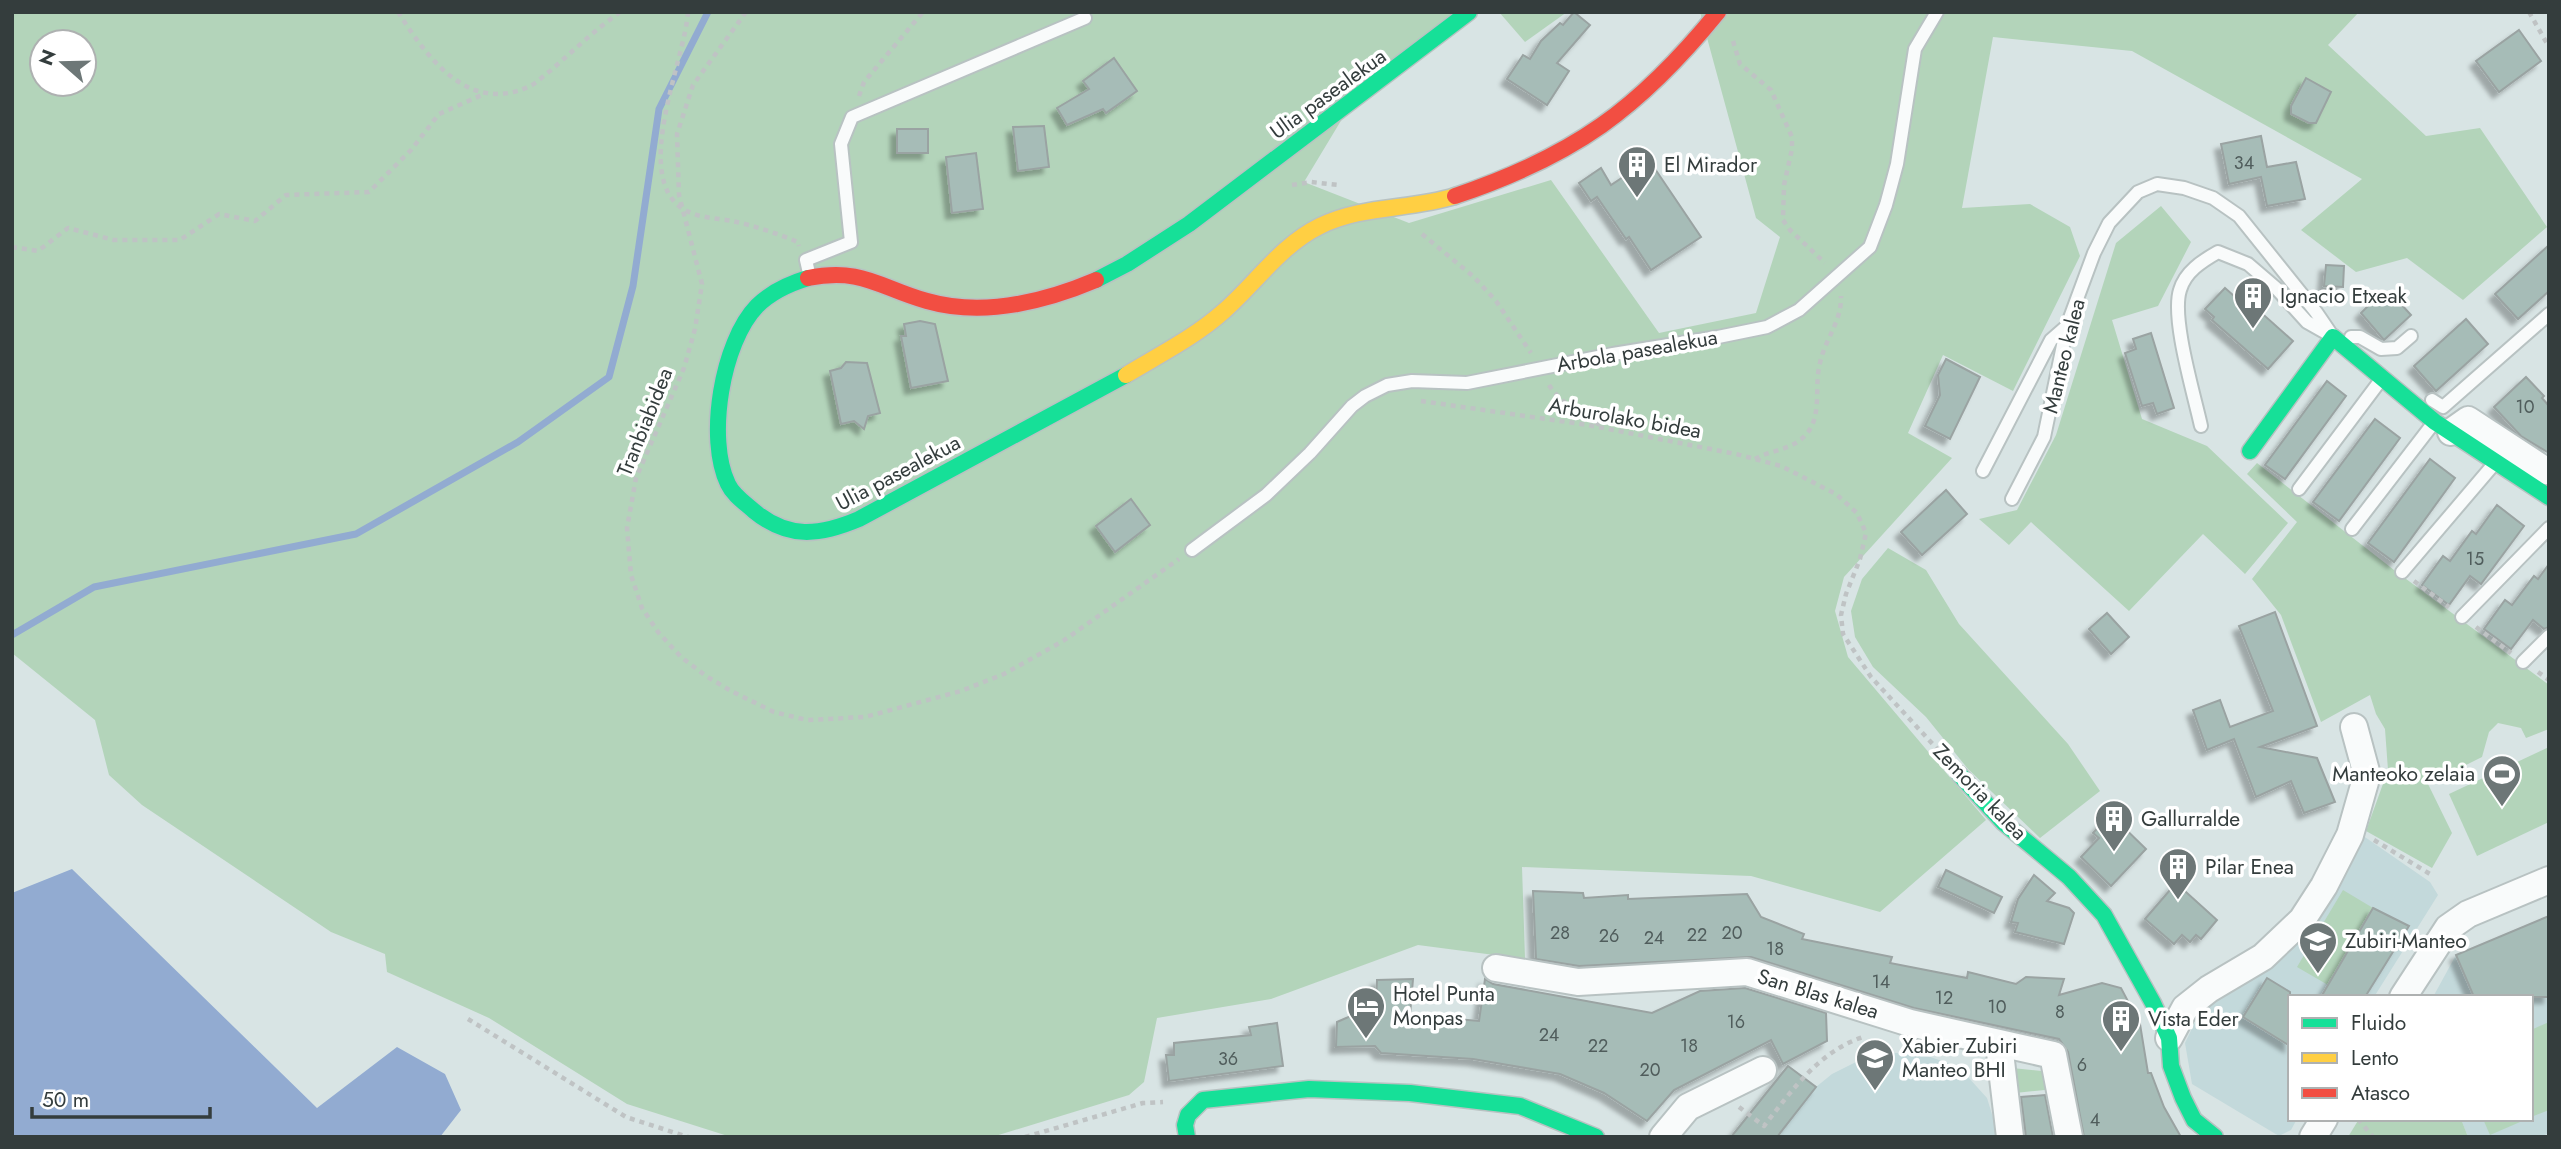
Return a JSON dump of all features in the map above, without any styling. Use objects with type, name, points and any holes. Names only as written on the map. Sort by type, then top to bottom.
[{"type":"street","name":"Ulia pasealekua","points":[[1469,12],[1408,61],[1188,225],[1116,270],[1069,292],[1002,306],[954,307],[919,299],[872,279],[845,273],[810,277],[769,294],[745,320],[731,351],[719,398],[720,459],[729,489],[774,526],[794,531],[833,531],[866,516],[942,473],[1044,422],[1125,376],[1212,321],[1295,239],[1324,223],[1367,212],[1437,202],[1519,173],[1584,141],[1655,85],[1687,52],[1718,12]]},
{"type":"street","name":"Manteo kalea","points":[[2333,337],[2443,427],[2549,496]]},
{"type":"street","points":[[2250,451],[2333,337]]},
{"type":"street","points":[[2443,427],[2468,420],[2546,471],[2549,469]]},
{"type":"street","points":[[2169,1038],[2185,1009],[2209,989],[2263,957],[2302,920],[2324,886],[2350,835],[2367,775],[2354,727]]},
{"type":"street","name":"Zemoria kalea","points":[[1959,774],[2004,822],[2069,877],[2104,915],[2153,1003],[2169,1038],[2171,1066],[2183,1098],[2194,1119],[2215,1137]]},
{"type":"street","points":[[2404,995],[2448,928],[2468,914],[2549,880]]},
{"type":"street","name":"San Blas kalea","points":[[1496,968],[1578,982],[1747,972],[1910,1023],[2053,1055],[2069,1137]]},
{"type":"street","points":[[1999,1044],[2010,1137]]},
{"type":"street","points":[[1663,1137],[1688,1107],[1763,1070]]},
{"type":"street","points":[[1187,1137],[1184,1130],[1186,1117],[1192,1106],[1203,1100],[1309,1089],[1410,1093],[1520,1105],[1556,1130],[1596,1137]]},
{"type":"street","points":[[2313,1137],[2323,1121]]},
{"type":"lane","name":"Arbola pasealekua","points":[[1192,550],[1281,482],[1352,406],[1387,385],[1412,381],[1467,383],[1767,327],[1800,310],[1870,247],[1897,164],[1915,49],[1937,12]]},
{"type":"lane","points":[[810,277],[806,260],[851,242],[841,144],[852,117],[1085,18]]},
{"type":"lane","name":"Manteo kalea","points":[[2012,499],[2044,437],[2067,326],[2094,253],[2109,223],[2138,192],[2157,184],[2184,188],[2213,198],[2239,216],[2333,337]]},
{"type":"lane","name":"Manteo kalea","points":[[2201,426],[2178,318],[2180,289],[2197,263],[2218,252],[2248,264],[2276,288],[2307,322],[2333,337]]},
{"type":"lane","points":[[2299,489],[2377,374],[2386,369],[2394,372],[2442,407],[2549,314]]},
{"type":"lane","points":[[1983,471],[2051,340],[2067,326]]},
{"type":"lane","points":[[2333,337],[2360,337],[2381,349],[2389,349],[2397,348],[2411,336]]},
{"type":"lane","points":[[2352,529],[2443,427]]},
{"type":"lane","points":[[2402,572],[2496,461]]},
{"type":"lane","points":[[2462,617],[2549,528]]},
{"type":"lane","points":[[2523,662],[2549,636]]},
{"type":"path","points":[[398,12],[421,48],[451,77],[468,89],[484,94]]},
{"type":"path","points":[[12,247],[38,251],[68,228],[114,240],[180,240],[219,214],[255,221],[286,195],[369,192],[411,150],[439,114],[484,94],[529,87],[620,12]]},
{"type":"path","points":[[688,12],[660,152],[661,179],[670,197],[684,210],[701,216],[736,221],[786,237],[798,242],[806,260]]},
{"type":"path","name":"Tranbiabidea","points":[[746,12],[693,85],[677,134],[679,195],[702,284],[695,329],[684,368],[636,478],[627,528],[631,575],[642,608],[658,632],[681,657],[706,676],[774,712],[807,720],[836,720],[877,714],[961,691],[1004,674],[1063,641],[1192,550]]},
{"type":"path","points":[[852,117],[864,82],[923,12]]},
{"type":"path","points":[[2529,12],[2549,47]]},
{"type":"path","points":[[1732,36],[1740,64],[1771,90],[1792,137],[1784,185],[1783,220],[1790,230],[1825,261],[1841,292],[1841,308],[1819,365],[1814,419],[1800,440],[1755,459]]},
{"type":"path","points":[[1311,182],[1343,185]]},
{"type":"path","points":[[1413,226],[1474,277],[1496,301],[1527,345]]},
{"type":"path","points":[[1546,381],[1554,393],[1573,409],[1609,430]]},
{"type":"path","name":"Arburolako bidea","points":[[1413,401],[1588,425],[1781,466],[1836,494],[1857,513],[1866,533]]},
{"type":"path","name":"Zemoria kalea","points":[[1866,533],[1841,615],[1843,635],[1871,677],[1959,774]]},
{"type":"path","points":[[2364,834],[2430,874]]},
{"type":"path","points":[[468,1019],[626,1117],[688,1137]]},
{"type":"path","points":[[1718,1092],[1764,1125],[1806,1072],[1848,1041],[1873,1034]]},
{"type":"path","points":[[1025,1137],[1143,1103],[1203,1100]]},
{"type":"path","points":[[2360,1121],[2373,1137]]},
{"type":"shaded area","name":"Zubiri-Manteo","points":[[2359,833],[2430,882],[2438,895],[2375,995],[2288,995],[2288,1121],[2296,1121],[2291,1130],[2279,1136],[2192,1084],[2185,1043],[2197,1018],[2216,997],[2280,953],[2303,942],[2341,885]]},
{"type":"shaded area","points":[[2549,916],[2549,1133],[2540,1137],[2468,1137],[2462,1121],[2533,1121],[2533,995],[2434,995],[2456,955]]},
{"type":"shaded area","name":"Xabier Zubiri Manteo BHI","points":[[1916,1052],[1959,1067],[1987,1098],[1999,1137],[1731,1137],[1789,1066],[1816,1087],[1832,1074],[1872,1054]]},
{"type":"green space","points":[[12,12],[1456,12],[1342,119],[1304,182],[1409,223],[1551,180],[1659,333],[1756,313],[1780,237],[1756,218],[1700,12],[2359,12],[2328,45],[2426,136],[2480,128],[2547,227],[2463,300],[2407,258],[2356,272],[2301,230],[2362,179],[2132,51],[1993,37],[1962,208],[2030,204],[2070,227],[2080,256],[2013,391],[1943,355],[1908,433],[1952,458],[1844,577],[1835,611],[1848,657],[1986,820],[1880,912],[1751,876],[1522,867],[1525,959],[1418,945],[1271,999],[1157,1018],[1144,1082],[1129,1095],[992,1137],[731,1137],[627,1104],[489,1018],[387,972],[385,954],[331,932],[142,805],[109,775],[95,720],[12,653]]},
{"type":"green space","points":[[1499,12],[1567,12],[1525,42]]},
{"type":"green space","points":[[2161,206],[2191,242],[2158,306],[2112,320],[2142,419],[2207,446],[2288,523],[2245,574],[2203,534],[2129,611],[2031,522],[2009,545],[1979,519],[2017,510],[2056,435],[2116,243]]},
{"type":"green space","points":[[2257,463],[2394,570],[2549,685],[2549,729],[2526,738],[2521,728],[2498,723],[2489,732],[2482,757],[2428,784],[2452,833],[2432,868],[2366,831],[2388,770],[2385,729],[2376,714],[2370,695],[2321,722],[2281,615],[2252,579],[2297,522],[2247,474]]},
{"type":"green space","points":[[1888,548],[1926,570],[1959,624],[2068,744],[2100,791],[2040,838],[1968,769],[1926,717],[1873,667],[1855,637],[1851,611],[1862,579]]},
{"type":"green space","name":"Manteoko zelaia","points":[[2549,747],[2549,822],[2477,856],[2449,794]]},
{"type":"green space","points":[[2343,890],[2373,908],[2328,985],[2297,967]]},
{"type":"green space","points":[[2549,1022],[2549,1110],[2533,1116],[2533,1029]]},
{"type":"green space","points":[[2012,1068],[2051,1072],[2055,1089],[2015,1093]]},
{"type":"green space","points":[[2358,1121],[2462,1121],[2468,1137],[2348,1137]]},
{"type":"green space","points":[[2484,1121],[2522,1121],[2490,1135]]},
{"type":"water","points":[[72,869],[317,1108],[397,1047],[445,1074],[461,1110],[440,1137],[12,1137],[12,893]]},
{"type":"building","points":[[1574,12],[1590,25],[1557,63],[1569,71],[1547,105],[1507,79],[1523,55],[1530,59],[1541,41],[1560,23],[1563,25]]},
{"type":"building","points":[[2519,30],[2541,61],[2499,92],[2476,61]]},
{"type":"building","points":[[1114,58],[1137,91],[1106,113],[1103,109],[1067,125],[1057,108],[1089,89],[1083,81]]},
{"type":"building","points":[[2306,78],[2331,92],[2316,123],[2309,123],[2291,114],[2291,106]]},
{"type":"building","points":[[1044,126],[1049,167],[1018,171],[1013,127]]},
{"type":"building","points":[[897,129],[928,129],[928,153],[897,153]]},
{"type":"building","points":[[2261,136],[2267,167],[2296,162],[2305,199],[2267,206],[2261,177],[2229,184],[2221,144]]},
{"type":"building","points":[[976,153],[983,209],[952,213],[946,157]]},
{"type":"building","name":"El Mirador","points":[[1649,160],[1701,237],[1651,270],[1597,197],[1591,201],[1579,183],[1601,168],[1611,185]]},
{"type":"building","points":[[2549,245],[2549,291],[2518,319],[2495,294]]},
{"type":"building","points":[[2326,265],[2344,266],[2343,287],[2324,286]]},
{"type":"building","name":"Ignacio Etxeak","points":[[2225,288],[2234,296],[2238,292],[2293,341],[2268,369],[2212,320],[2214,317],[2205,309]]},
{"type":"building","points":[[2399,302],[2411,315],[2384,340],[2361,313],[2370,304]]},
{"type":"building","points":[[2466,319],[2488,344],[2436,391],[2414,366]]},
{"type":"building","points":[[920,321],[935,324],[948,381],[911,388],[901,336],[906,336],[904,324]]},
{"type":"building","points":[[2151,333],[2174,408],[2157,414],[2153,403],[2142,406],[2125,353],[2136,349],[2133,339]]},
{"type":"building","points":[[1946,359],[1980,377],[1950,439],[1925,426],[1940,395],[1938,375]]},
{"type":"building","points":[[846,362],[867,363],[880,413],[868,416],[864,429],[854,421],[841,424],[830,371],[841,368]]},
{"type":"building","points":[[2526,377],[2544,396],[2542,398],[2549,406],[2549,453],[2521,436],[2494,407]]},
{"type":"building","points":[[2327,381],[2346,396],[2285,479],[2265,465]]},
{"type":"building","points":[[2375,419],[2400,438],[2339,521],[2313,502]]},
{"type":"building","points":[[2430,459],[2455,478],[2394,562],[2368,543]]},
{"type":"building","points":[[1946,490],[1967,514],[1922,555],[1901,532]]},
{"type":"building","points":[[1131,499],[1150,525],[1115,552],[1096,526]]},
{"type":"building","points":[[2497,505],[2524,526],[2481,584],[2470,576],[2449,605],[2422,585],[2443,556],[2450,561],[2472,531],[2476,534]]},
{"type":"building","points":[[2549,564],[2549,627],[2544,629],[2533,620],[2511,649],[2484,629],[2505,600],[2512,605],[2534,576],[2538,579]]},
{"type":"building","points":[[2275,612],[2317,726],[2260,747],[2317,758],[2335,802],[2304,813],[2291,781],[2256,797],[2234,739],[2207,750],[2193,710],[2220,700],[2230,727],[2273,711],[2239,626]]},
{"type":"building","points":[[2107,613],[2129,637],[2111,654],[2089,629]]},
{"type":"building","name":"Gallurralde","points":[[2110,814],[2146,849],[2111,886],[2081,857],[2099,838],[2093,833]]},
{"type":"building","points":[[1946,870],[2002,897],[1994,913],[1938,887]]},
{"type":"building","points":[[2034,875],[2055,893],[2047,901],[2069,908],[2074,913],[2064,944],[2015,932],[2018,923],[2011,922],[2018,899]]},
{"type":"building","name":"Pilar Enea","points":[[2176,883],[2217,920],[2201,939],[2196,935],[2190,942],[2182,935],[2174,944],[2145,919]]},
{"type":"building","points":[[1533,891],[1583,893],[1584,898],[1628,895],[1628,899],[1747,894],[1761,917],[1804,934],[1802,939],[1892,957],[1890,963],[1967,978],[1968,972],[2016,984],[2026,977],[2064,979],[2059,995],[2102,983],[2121,988],[2140,1024],[2148,1073],[2151,1073],[2164,1107],[2181,1137],[2084,1137],[2068,1052],[2059,1039],[1914,1008],[1751,957],[1579,966],[1536,959]]},
{"type":"building","points":[[2373,908],[2409,926],[2366,995],[2322,995]]},
{"type":"building","points":[[2549,916],[2549,997],[2473,995],[2456,955]]},
{"type":"building","points":[[2267,978],[2290,992],[2288,1045],[2243,1017]]},
{"type":"building","points":[[1413,979],[1410,1015],[1479,1021],[1485,979],[1493,984],[1652,1013],[1700,991],[1745,988],[1826,1013],[1827,1041],[1783,1064],[1771,1040],[1674,1090],[1647,1121],[1604,1093],[1560,1074],[1473,1059],[1381,1053],[1375,1046],[1336,1047],[1337,1022],[1376,1005],[1377,980]]},
{"type":"building","points":[[1277,1023],[1283,1066],[1169,1081],[1166,1055],[1174,1055],[1174,1043],[1251,1035],[1249,1027]]},
{"type":"building","points":[[1788,1066],[1816,1087],[1777,1137],[1731,1137]]},
{"type":"building","points":[[2045,1095],[2053,1137],[2026,1137],[2021,1097]]},
{"type":"waterway","points":[[12,635],[94,587],[356,534],[518,442],[609,377],[633,286],[659,109],[708,12]]},
{"type":"traffic: fast","points":[[1096,280],[1127,264],[1189,224],[1469,12]]},
{"type":"traffic: fast","points":[[808,278],[768,297],[745,322],[727,366],[718,417],[721,465],[730,488],[767,520],[792,530],[804,532],[830,529],[859,519],[1126,375]]},
{"type":"traffic: fast","points":[[2250,451],[2333,337],[2435,422],[2549,497]]},
{"type":"traffic: fast","points":[[1959,774],[2004,823],[2069,877],[2104,915],[2153,1003],[2169,1038],[2171,1066],[2183,1098],[2194,1120],[2215,1137]]},
{"type":"traffic: fast","points":[[1187,1137],[1185,1125],[1188,1115],[1203,1100],[1309,1089],[1410,1093],[1520,1106],[1596,1137]]},
{"type":"traffic: slow","points":[[1126,375],[1213,320],[1293,243],[1320,226],[1353,214],[1455,196]]},
{"type":"traffic: jam","points":[[1455,196],[1535,164],[1602,125],[1660,76],[1718,12]]},
{"type":"traffic: jam","points":[[808,278],[827,275],[857,277],[927,301],[970,308],[1034,301],[1096,280]]},
{"type":"place","name":"El Mirador","points":[[1637,199]]},
{"type":"place","name":"Ignacio Etxeak","points":[[2253,330]]},
{"type":"place","name":"Manteoko zelaia","points":[[2502,808]]},
{"type":"place","name":"Gallurralde","points":[[2114,853]]},
{"type":"place","name":"Pilar Enea","points":[[2178,901]]},
{"type":"place","name":"Zubiri-Manteo","points":[[2318,975]]},
{"type":"place","name":"Hotel Punta Monpas","points":[[1366,1040]]},
{"type":"place","name":"Vista Eder","points":[[2121,1053]]},
{"type":"place","name":"Xabier Zubiri Manteo BHI","points":[[1875,1092]]}]
